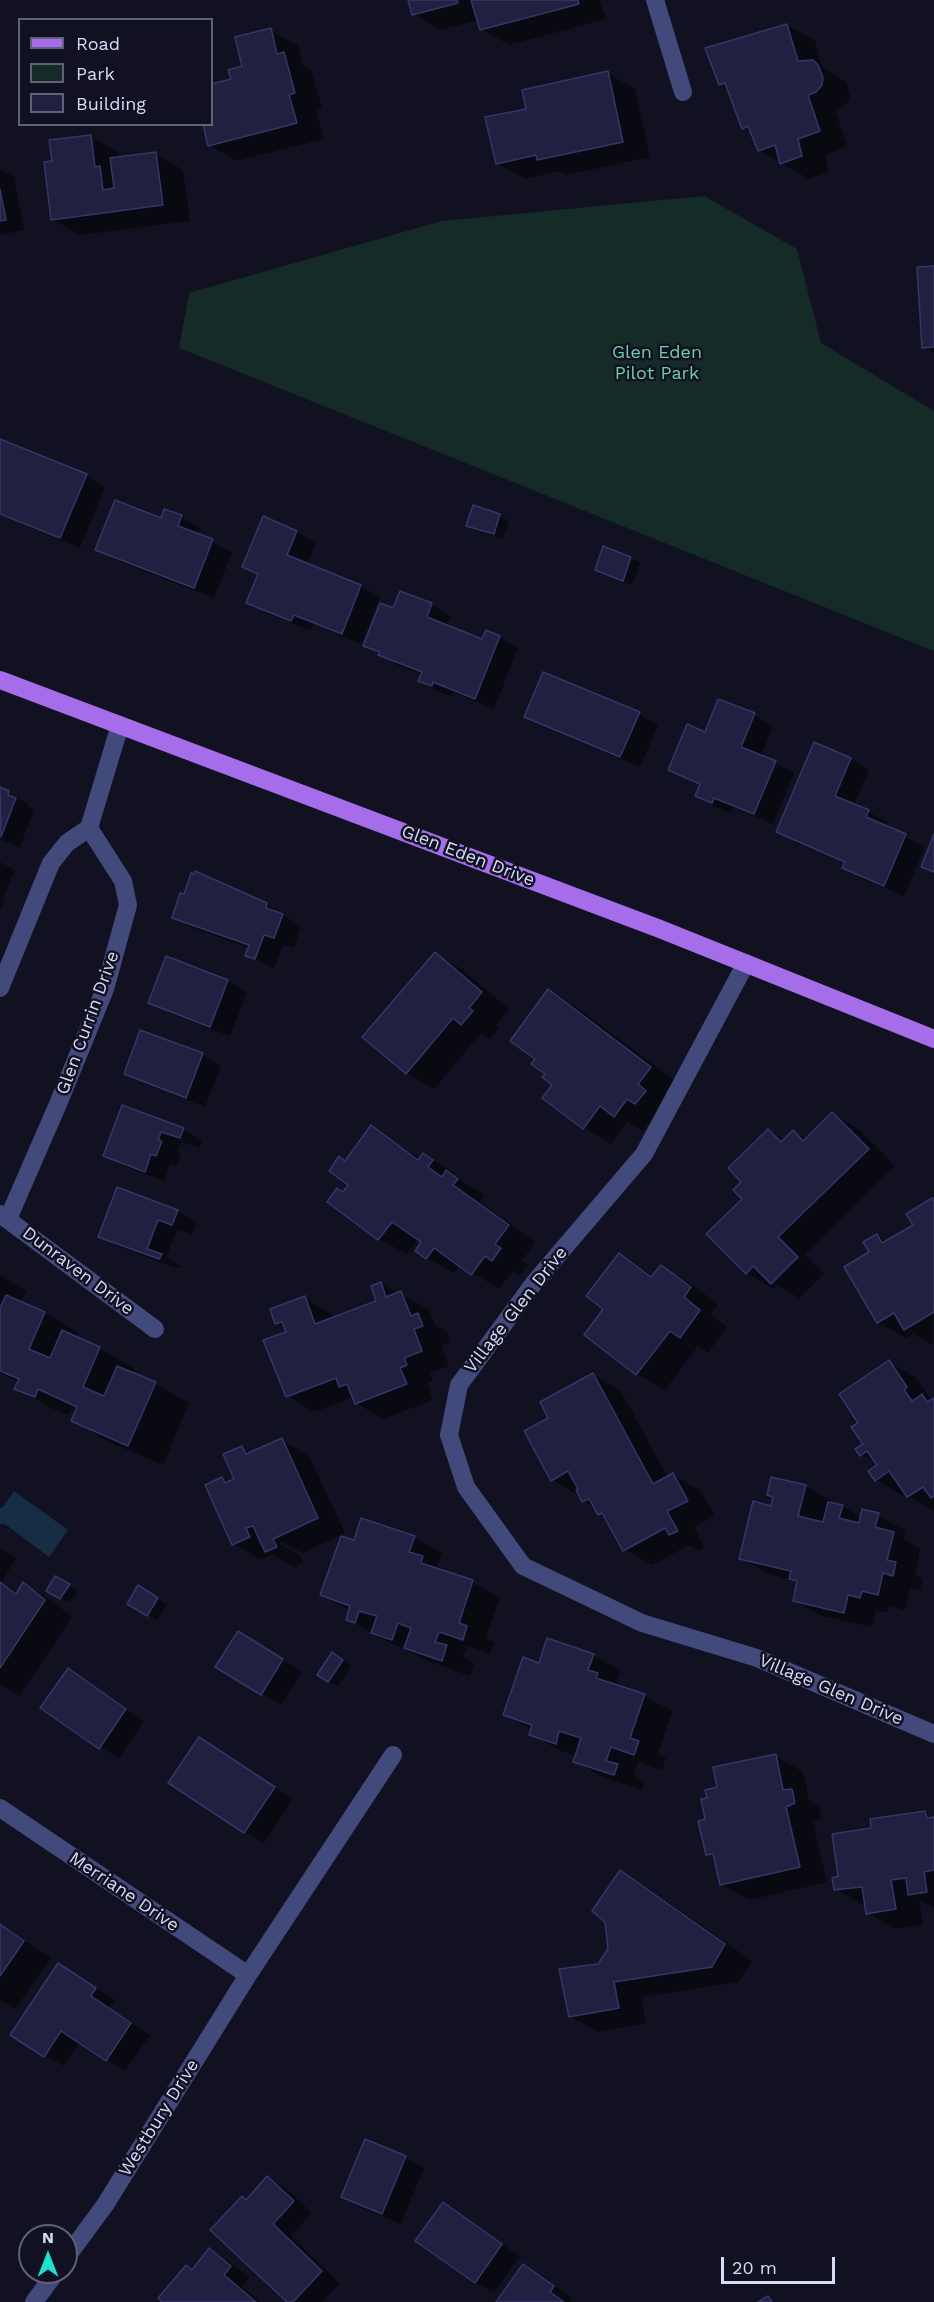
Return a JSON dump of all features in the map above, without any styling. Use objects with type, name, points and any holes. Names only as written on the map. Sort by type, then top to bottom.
[{"type":"main road","name":"Glen Eden Drive","points":[[0,680],[638,920],[934,1039]]},
{"type":"street","points":[[655,0],[683,92]]},
{"type":"street","points":[[0,988],[51,863],[67,843],[89,828],[120,725]]},
{"type":"street","name":"Glen Currin Drive","points":[[4,1217],[58,1104],[105,989],[128,905],[123,881],[89,828]]},
{"type":"street","name":"Village Glen Drive","points":[[746,963],[644,1154],[534,1283],[459,1385],[449,1435],[466,1487],[523,1566],[642,1623],[757,1658],[934,1734]]},
{"type":"street","name":"Dunraven Drive","points":[[4,1217],[155,1329]]},
{"type":"street","name":"Westbury Drive","points":[[78,2242],[105,2205],[248,1975],[393,1755]]},
{"type":"street","name":"Merriane Drive","points":[[0,1808],[248,1975]]},
{"type":"street","points":[[34,2302],[47,2284]]},
{"type":"green space","name":"Glen Eden Pilot Park","points":[[704,196],[797,249],[821,343],[934,411],[934,651],[179,348],[189,293],[442,221]]},
{"type":"water","points":[[14,1491],[68,1530],[49,1557],[5,1524],[0,1524],[0,1508]]},
{"type":"building","points":[[408,0],[457,0],[458,3],[412,15]]},
{"type":"building","points":[[471,0],[578,0],[579,4],[480,30]]},
{"type":"building","points":[[787,24],[798,61],[813,60],[818,65],[823,78],[822,85],[816,92],[808,95],[820,131],[798,139],[802,156],[780,164],[775,145],[758,151],[748,126],[742,129],[725,83],[719,85],[705,48]]},
{"type":"building","points":[[271,28],[277,54],[284,52],[295,93],[289,95],[297,123],[208,146],[203,126],[213,126],[213,84],[231,79],[228,70],[242,66],[235,37]]},
{"type":"building","points":[[608,71],[623,142],[537,160],[536,155],[496,164],[485,117],[526,109],[522,90]]},
{"type":"building","points":[[91,135],[95,167],[100,166],[103,190],[114,188],[110,158],[156,152],[163,205],[51,220],[44,162],[52,161],[49,140]]},
{"type":"building","points":[[0,189],[6,220],[0,221]]},
{"type":"building","points":[[934,266],[934,347],[922,348],[917,267]]},
{"type":"building","points":[[0,439],[87,474],[60,538],[0,514]]},
{"type":"building","points":[[115,500],[161,518],[164,509],[182,515],[178,526],[213,539],[194,588],[95,550]]},
{"type":"building","points":[[473,505],[500,514],[494,534],[466,526]]},
{"type":"building","points":[[263,516],[297,531],[287,555],[361,585],[342,634],[294,615],[291,621],[246,603],[258,574],[242,567]]},
{"type":"building","points":[[603,546],[631,557],[623,581],[595,570]]},
{"type":"building","points":[[400,591],[432,603],[427,617],[482,639],[486,630],[500,636],[475,699],[433,682],[432,686],[418,681],[422,672],[378,655],[380,652],[363,646],[380,603],[393,608]]},
{"type":"building","points":[[543,672],[640,712],[620,757],[524,717]]},
{"type":"building","points":[[718,699],[755,713],[741,747],[776,761],[754,814],[714,798],[712,803],[695,796],[700,784],[668,770],[687,724],[705,732]]},
{"type":"building","points":[[814,742],[851,758],[835,796],[869,810],[866,817],[906,834],[884,886],[842,868],[845,862],[776,832]]},
{"type":"building","points":[[0,787],[9,791],[8,795],[16,798],[1,837]]},
{"type":"building","points":[[934,834],[934,872],[921,867]]},
{"type":"building","points":[[195,871],[267,903],[266,908],[283,914],[274,938],[264,935],[255,959],[245,956],[249,945],[172,918],[180,893],[184,894],[191,873],[194,874]]},
{"type":"building","points":[[435,952],[482,992],[469,1008],[473,1011],[461,1025],[453,1018],[406,1074],[362,1037]]},
{"type":"building","points":[[166,956],[228,980],[210,1027],[148,1003]]},
{"type":"building","points":[[548,989],[651,1067],[638,1084],[646,1091],[635,1104],[627,1099],[614,1117],[600,1106],[583,1129],[542,1098],[552,1085],[542,1077],[545,1074],[531,1064],[535,1059],[510,1041]]},
{"type":"building","points":[[140,1030],[203,1053],[186,1098],[124,1074]]},
{"type":"building","points":[[122,1105],[184,1128],[180,1138],[161,1132],[158,1140],[162,1141],[156,1156],[151,1154],[145,1172],[103,1156]]},
{"type":"building","points":[[832,1112],[869,1149],[778,1237],[798,1257],[771,1284],[753,1266],[746,1274],[706,1234],[742,1199],[733,1190],[741,1182],[728,1168],[768,1129],[781,1142],[793,1130],[803,1141]]},
{"type":"building","points":[[371,1125],[418,1160],[423,1153],[433,1160],[428,1167],[442,1177],[446,1170],[458,1179],[453,1185],[509,1225],[495,1244],[501,1248],[492,1261],[485,1256],[471,1275],[434,1248],[426,1259],[415,1251],[421,1242],[392,1222],[378,1240],[327,1202],[337,1188],[343,1192],[348,1185],[329,1171],[339,1156],[345,1161]]},
{"type":"building","points":[[117,1187],[178,1210],[172,1225],[158,1220],[147,1249],[162,1254],[159,1259],[98,1237]]},
{"type":"building","points":[[932,1198],[934,1201],[934,1312],[904,1330],[894,1313],[877,1323],[844,1267],[869,1252],[863,1242],[877,1234],[882,1243],[913,1225],[906,1214]]},
{"type":"building","points":[[619,1253],[651,1277],[661,1265],[691,1287],[684,1297],[700,1310],[680,1338],[670,1331],[636,1375],[584,1335],[603,1309],[586,1296]]},
{"type":"building","points":[[381,1282],[386,1297],[401,1291],[411,1316],[418,1313],[423,1326],[414,1329],[422,1351],[404,1358],[407,1365],[400,1368],[407,1384],[355,1404],[347,1384],[339,1387],[336,1378],[286,1397],[263,1340],[286,1332],[282,1322],[275,1324],[270,1309],[305,1296],[315,1324],[376,1301],[371,1286]]},
{"type":"building","points":[[6,1295],[45,1312],[29,1349],[50,1358],[62,1330],[100,1347],[83,1387],[104,1396],[117,1366],[156,1382],[128,1446],[71,1421],[77,1407],[38,1389],[35,1397],[14,1389],[19,1379],[0,1371],[0,1308]]},
{"type":"building","points":[[889,1360],[907,1387],[904,1390],[912,1401],[922,1394],[927,1402],[934,1398],[934,1496],[931,1498],[923,1487],[907,1497],[889,1471],[875,1481],[868,1471],[877,1465],[867,1451],[860,1456],[855,1449],[863,1444],[851,1427],[858,1423],[839,1394]]},
{"type":"building","points":[[593,1373],[653,1484],[673,1473],[688,1501],[667,1511],[678,1531],[669,1535],[665,1528],[623,1551],[602,1513],[598,1515],[589,1499],[582,1502],[568,1471],[551,1481],[524,1431],[548,1418],[540,1402]]},
{"type":"building","points":[[282,1438],[318,1518],[273,1539],[277,1547],[265,1552],[253,1526],[246,1528],[250,1537],[232,1545],[205,1485],[222,1477],[225,1483],[234,1479],[223,1454],[242,1446],[246,1454]]},
{"type":"building","points":[[771,1477],[806,1485],[798,1516],[823,1522],[828,1502],[843,1505],[839,1518],[859,1523],[862,1509],[879,1513],[875,1527],[894,1532],[887,1560],[896,1562],[893,1576],[883,1573],[878,1595],[862,1591],[860,1598],[848,1595],[844,1613],[793,1601],[797,1581],[789,1579],[791,1571],[739,1559],[753,1501],[771,1506],[773,1497],[767,1495]]},
{"type":"building","points":[[361,1518],[415,1536],[409,1552],[423,1556],[421,1563],[473,1580],[459,1623],[467,1626],[463,1640],[439,1632],[435,1642],[447,1645],[442,1661],[404,1648],[411,1628],[398,1623],[392,1640],[371,1633],[377,1616],[359,1611],[355,1623],[346,1620],[350,1606],[320,1595],[341,1536],[354,1540]]},
{"type":"building","points":[[55,1576],[70,1584],[60,1599],[46,1591]]},
{"type":"building","points":[[0,1582],[16,1594],[23,1582],[45,1600],[0,1668]]},
{"type":"building","points":[[138,1585],[158,1598],[147,1616],[127,1604]]},
{"type":"building","points":[[238,1631],[283,1659],[261,1695],[215,1667]]},
{"type":"building","points":[[547,1638],[594,1654],[588,1670],[598,1673],[596,1678],[645,1694],[630,1738],[639,1741],[634,1755],[611,1747],[606,1761],[618,1764],[614,1775],[573,1762],[581,1738],[559,1731],[556,1744],[529,1735],[532,1725],[503,1715],[523,1657],[539,1663]]},
{"type":"building","points":[[332,1652],[343,1660],[328,1682],[317,1675]]},
{"type":"building","points":[[68,1668],[126,1709],[99,1749],[40,1708]]},
{"type":"building","points":[[199,1737],[275,1787],[244,1833],[168,1783]]},
{"type":"building","points":[[776,1754],[783,1790],[792,1789],[795,1803],[786,1807],[800,1867],[720,1885],[713,1854],[706,1855],[698,1821],[705,1819],[701,1799],[707,1798],[705,1790],[717,1787],[713,1767]]},
{"type":"building","points":[[925,1811],[927,1818],[934,1817],[934,1870],[924,1872],[927,1892],[908,1895],[906,1878],[891,1880],[896,1909],[866,1914],[862,1887],[834,1890],[832,1878],[838,1876],[832,1834],[871,1828],[870,1819]]},
{"type":"building","points":[[620,1870],[725,1944],[712,1967],[614,1982],[619,2008],[569,2017],[559,1969],[598,1964],[608,1949],[605,1922],[592,1911]]},
{"type":"building","points":[[0,1924],[24,1941],[0,1976]]},
{"type":"building","points":[[58,1963],[96,1988],[91,1996],[131,2023],[106,2061],[61,2031],[44,2057],[10,2035]]},
{"type":"building","points":[[365,2139],[406,2156],[382,2214],[341,2197]]},
{"type":"building","points":[[267,2176],[294,2201],[273,2224],[322,2271],[293,2302],[287,2302],[210,2230],[242,2196],[246,2200]]},
{"type":"building","points":[[443,2202],[502,2244],[475,2283],[415,2241]]},
{"type":"building","points":[[209,2248],[231,2266],[224,2275],[256,2302],[162,2302],[158,2298],[186,2265],[192,2270]]},
{"type":"building","points":[[523,2264],[554,2286],[550,2292],[564,2302],[496,2302]]},
{"type":"building","points":[[768,2296],[772,2302],[758,2302]]}]
